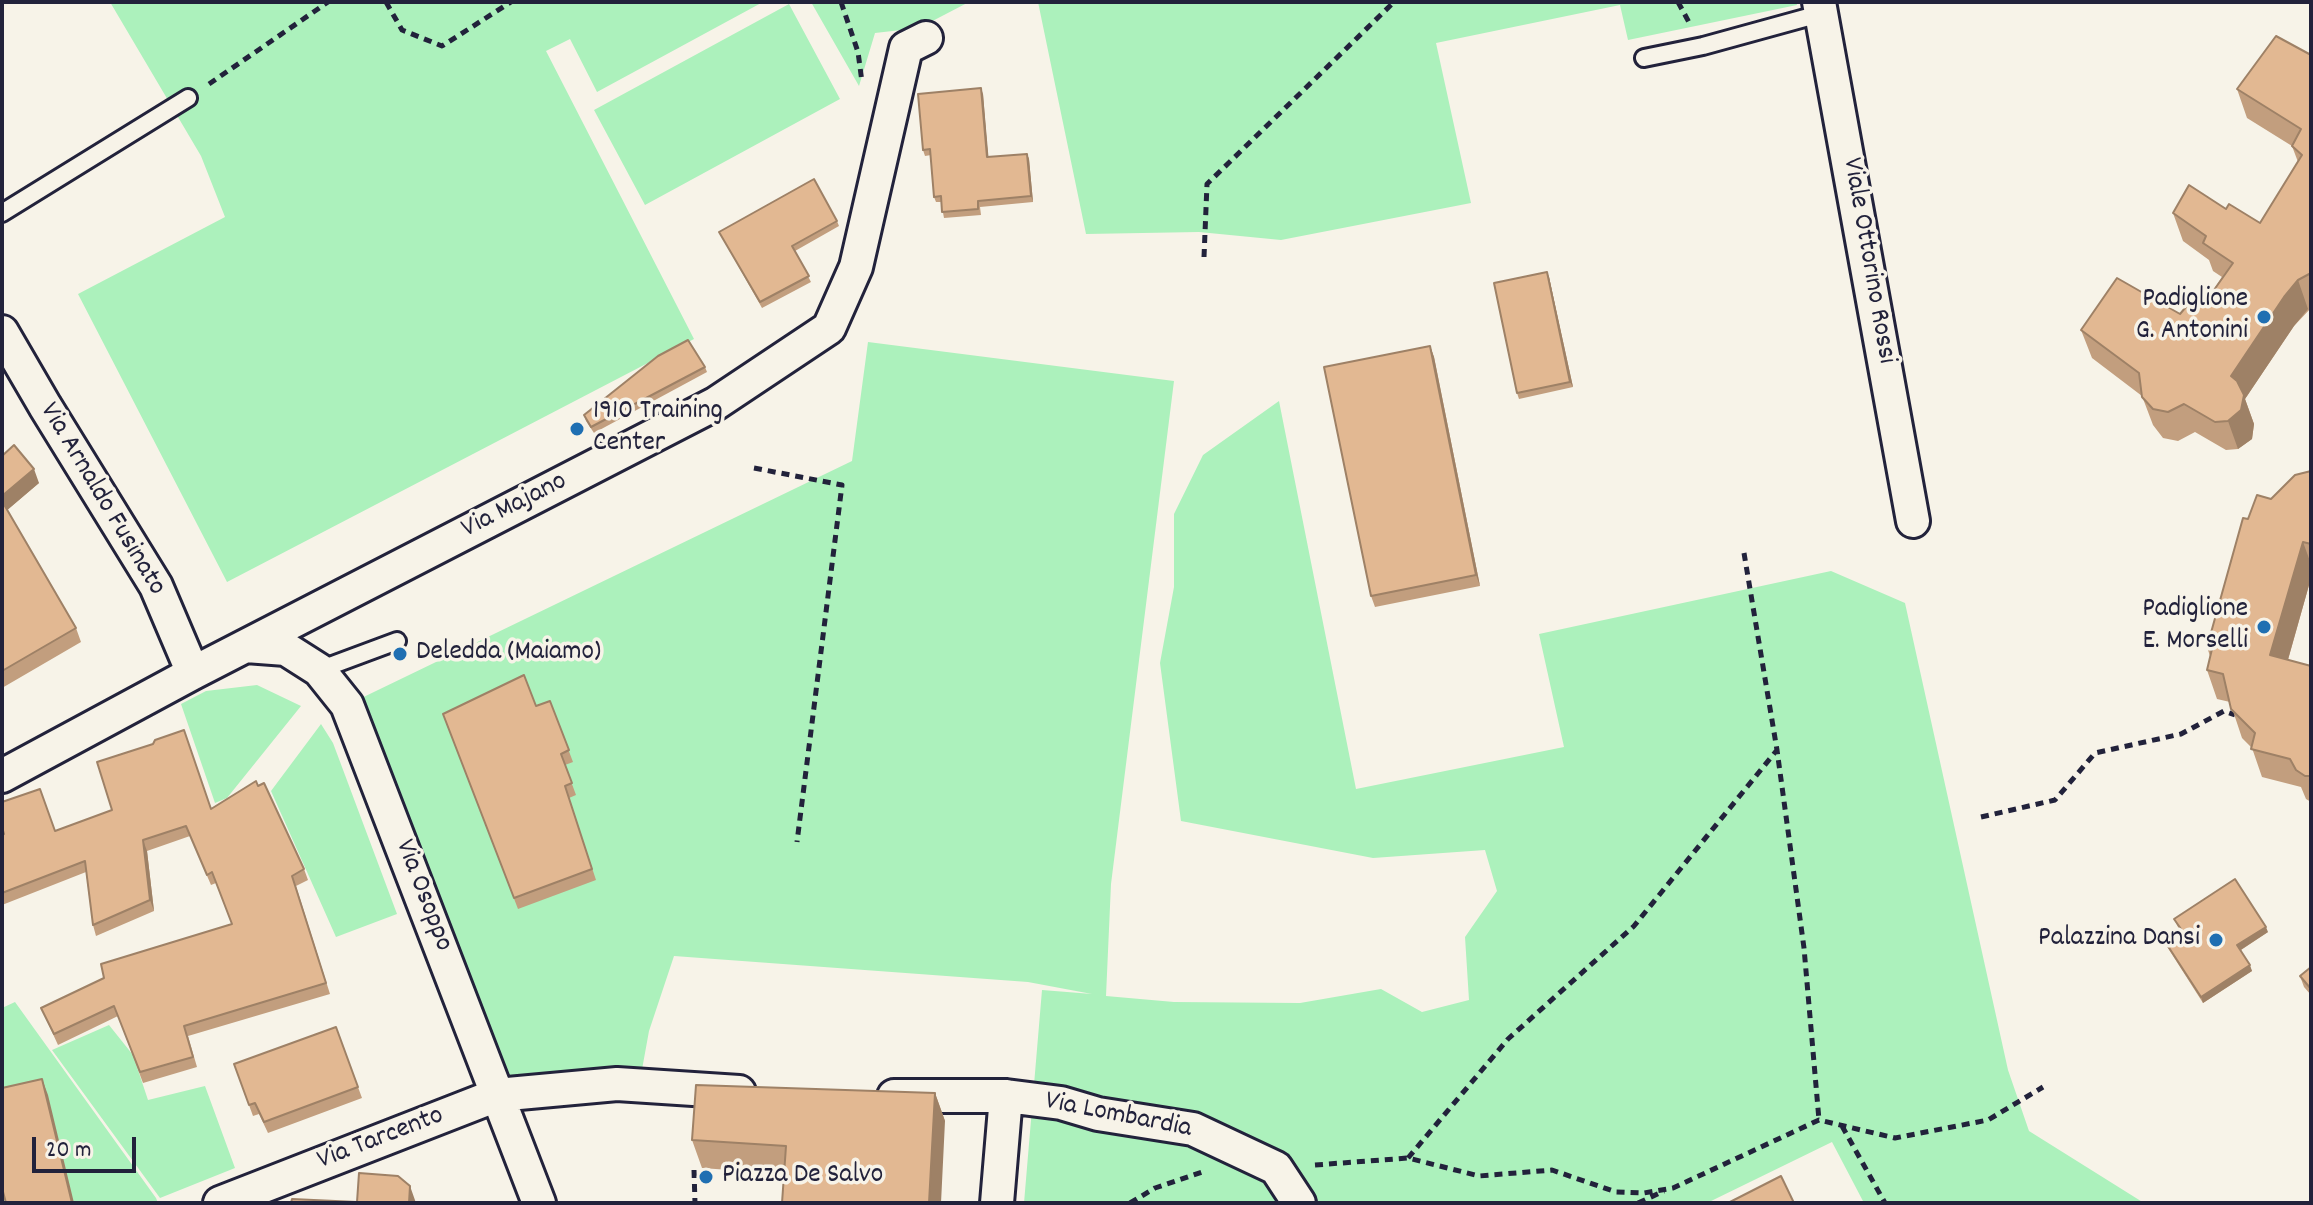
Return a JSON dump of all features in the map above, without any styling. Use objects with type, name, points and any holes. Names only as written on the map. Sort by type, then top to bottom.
[{"type":"street","name":"Viale Ottorino Rossi","points":[[1821,7],[1913,521]]},
{"type":"street","name":"Via Majano","points":[[2,776],[193,673],[715,404],[829,328],[856,267],[906,48],[926,38]]},
{"type":"street","name":"Via Arnaldo Fusinato","points":[[2,332],[156,586],[193,673]]},
{"type":"street","name":"Via Osoppo","points":[[246,646],[286,649],[319,670],[347,705],[539,1203]]},
{"type":"street","points":[[497,1095],[617,1084],[775,1093]]},
{"type":"street","name":"Via Tarcento","points":[[220,1203],[497,1095]]},
{"type":"street","name":"Via Lombardia","points":[[866,1095],[1006,1096],[1061,1103],[1098,1114],[1193,1129],[1276,1168]]},
{"type":"street","name":"Via Lombardia","points":[[997,1203],[1006,1096]]},
{"type":"street","points":[[1276,1168],[1299,1203]]},
{"type":"lane","points":[[1644,58],[1703,46],[1821,7]]},
{"type":"lane","points":[[2,213],[188,98]]},
{"type":"lane","points":[[319,670],[397,641]]},
{"type":"path","points":[[188,98],[328,2]]},
{"type":"path","points":[[386,2],[402,30],[442,46],[511,2]]},
{"type":"path","points":[[1204,257],[1207,184],[1394,2]]},
{"type":"path","points":[[754,468],[842,485],[797,842]]},
{"type":"path","points":[[1744,553],[1777,750],[1804,948],[1819,1120]]},
{"type":"path","points":[[1981,817],[2055,800],[2095,753],[2181,734],[2224,711],[2235,715]]},
{"type":"path","points":[[1408,1158],[1508,1039],[1634,926],[1777,750]]},
{"type":"path","points":[[1638,1203],[1819,1120],[1895,1138],[1988,1120],[2043,1087]]},
{"type":"path","points":[[1842,1125],[1885,1203]]},
{"type":"path","points":[[1276,1168],[1408,1158],[1479,1176],[1552,1170],[1616,1192],[1644,1193],[1673,1188]]},
{"type":"path","points":[[694,1170],[695,1203]]},
{"type":"path","points":[[1130,1203],[1155,1188],[1208,1170]]},
{"type":"green space","points":[[110,2],[763,2],[597,92],[570,39],[546,51],[694,339],[227,582],[78,294],[225,217],[201,156]]},
{"type":"green space","points":[[811,2],[969,2],[919,28],[875,33],[859,86]]},
{"type":"green space","points":[[1038,2],[1796,2],[1797,5],[1628,40],[1620,5],[1436,43],[1471,203],[1281,240],[1199,232],[1086,234]]},
{"type":"green space","points":[[789,4],[840,99],[645,205],[594,110]]},
{"type":"green space","points":[[868,342],[1174,381],[1111,884],[1106,996],[1174,1002],[1300,1003],[1381,989],[1422,1012],[1469,1000],[1465,937],[1497,891],[1485,850],[1373,858],[1181,821],[1160,663],[1174,587],[1174,514],[1203,455],[1279,401],[1356,789],[1564,747],[1539,634],[1831,571],[1905,603],[2008,1070],[2029,1131],[2144,1203],[1864,1203],[1832,1142],[1707,1203],[1024,1203],[1042,990],[1092,994],[1028,982],[674,956],[649,1031],[641,1075],[497,1095],[347,705],[852,461]]},
{"type":"green space","points":[[257,685],[301,706],[227,798],[215,803],[181,704],[206,691]]},
{"type":"green space","points":[[321,724],[333,743],[397,914],[336,937],[271,791]]},
{"type":"green space","points":[[15,1002],[158,1203],[2,1203],[2,1008]]},
{"type":"green space","points":[[109,1025],[133,1055],[148,1100],[205,1086],[235,1168],[160,1198],[52,1050]]},
{"type":"building","points":[[2276,36],[2311,55],[2311,273],[2298,280],[2284,297],[2231,376],[2244,395],[2241,410],[2228,421],[2215,422],[2184,404],[2168,412],[2153,409],[2142,397],[2139,373],[2081,330],[2117,278],[2180,314],[2191,301],[2202,307],[2233,263],[2203,243],[2206,236],[2173,213],[2189,185],[2226,209],[2229,204],[2260,223],[2302,155],[2292,146],[2301,129],[2237,89]]},
{"type":"building","points":[[981,88],[987,157],[1027,154],[1031,196],[978,201],[978,209],[942,212],[941,196],[934,197],[930,149],[923,150],[918,94]]},
{"type":"building","points":[[814,179],[837,221],[792,246],[809,276],[760,302],[719,232]]},
{"type":"building","points":[[1547,272],[1570,382],[1517,393],[1494,283]]},
{"type":"building","points":[[688,340],[705,367],[591,427],[584,415],[658,356]]},
{"type":"building","points":[[1430,346],[1476,575],[1371,596],[1324,367]]},
{"type":"building","points":[[14,445],[34,469],[2,496],[2,456]]},
{"type":"building","name":"Padiglione E. Morselli","points":[[2311,471],[2311,544],[2303,542],[2270,655],[2311,666],[2311,776],[2305,776],[2296,770],[2290,759],[2251,749],[2255,733],[2231,709],[2223,674],[2207,670],[2212,649],[2207,647],[2243,518],[2248,519],[2257,495],[2271,499],[2295,475]]},
{"type":"building","points":[[2,501],[76,628],[2,671]]},
{"type":"building","points":[[524,675],[536,706],[550,701],[569,750],[561,754],[572,783],[565,786],[592,869],[514,898],[443,714]]},
{"type":"building","points":[[184,730],[211,809],[256,781],[258,786],[264,783],[304,869],[292,876],[326,983],[184,1026],[193,1057],[140,1072],[114,1006],[54,1034],[41,1008],[104,978],[101,964],[232,924],[212,872],[207,875],[186,826],[143,840],[150,900],[93,925],[85,861],[2,893],[2,802],[40,789],[55,831],[112,810],[97,762],[153,744],[155,740]]},
{"type":"building","name":"Palazzina Dansi","points":[[2235,879],[2266,927],[2237,945],[2250,965],[2201,997],[2164,940],[2181,929],[2174,919]]},
{"type":"building","points":[[2311,967],[2311,989],[2300,976]]},
{"type":"building","points":[[336,1027],[358,1087],[264,1122],[255,1103],[249,1105],[234,1064]]},
{"type":"building","points":[[42,1079],[72,1203],[6,1203],[2,1188],[2,1088]]},
{"type":"building","points":[[696,1085],[935,1093],[929,1203],[782,1203],[786,1146],[692,1140]]},
{"type":"building","points":[[359,1173],[398,1176],[410,1186],[409,1203],[291,1203],[292,1199],[357,1202]]},
{"type":"building","points":[[1781,1176],[1794,1203],[1728,1203]]},
{"type":"place","name":"Padiglione G. Antonini","points":[[2264,317]]},
{"type":"place","name":"1910 Training Center","points":[[577,429]]},
{"type":"place","name":"Padiglione E. Morselli","points":[[2264,627]]},
{"type":"place","name":"Deledda (Maiamo)","points":[[400,654]]},
{"type":"place","name":"Palazzina Dansi","points":[[2216,940]]},
{"type":"place","name":"Piazza De Salvo","points":[[706,1177]]}]
